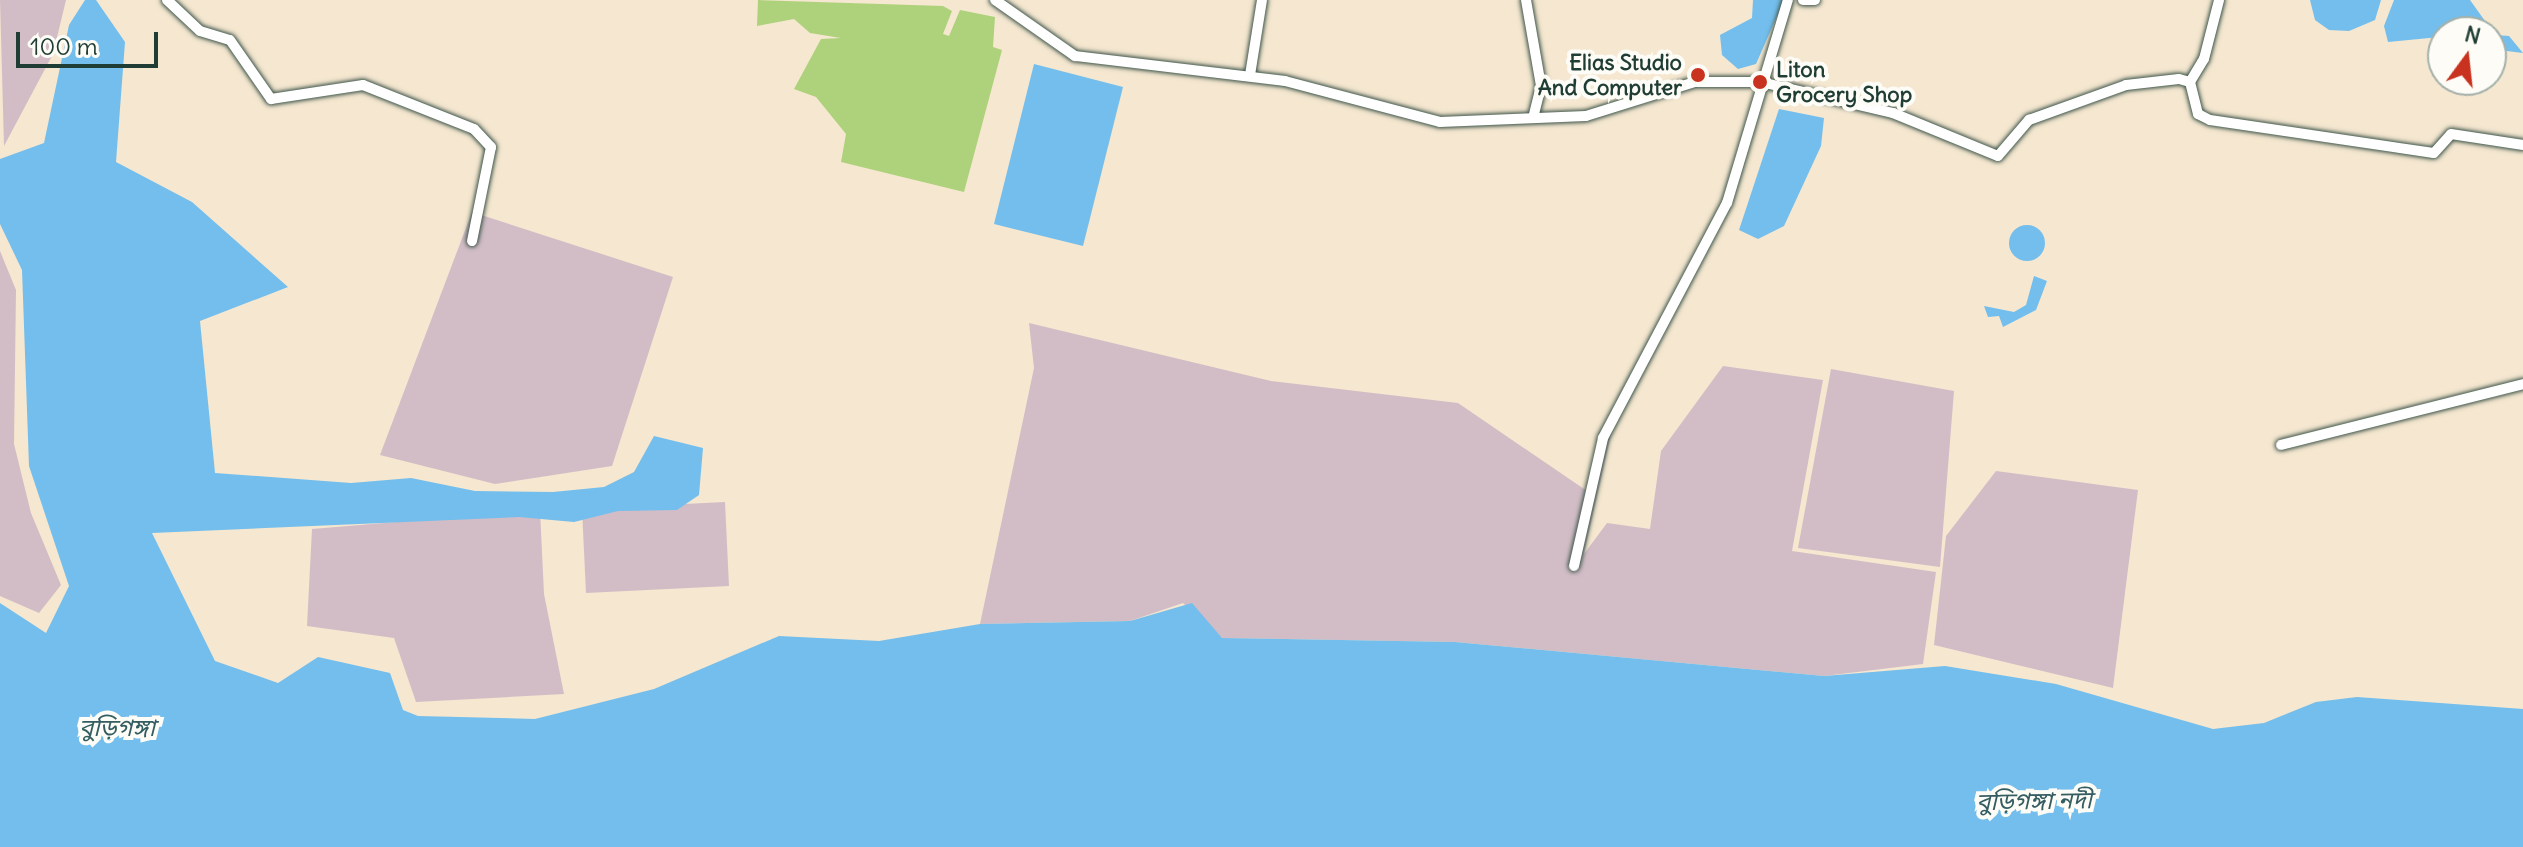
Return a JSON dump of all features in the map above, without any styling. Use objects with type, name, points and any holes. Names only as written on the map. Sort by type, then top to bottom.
[{"type":"street","points":[[167,0],[200,31],[230,40],[271,99],[363,85],[474,129],[491,147],[472,241]]},
{"type":"street","points":[[995,0],[1075,56],[1250,75],[1440,122],[1534,115],[1586,116],[1695,82],[1761,82],[1893,113],[1998,156],[2029,120],[2052,110],[2139,82],[2190,82]]},
{"type":"street","points":[[1250,75],[1262,0]]},
{"type":"street","points":[[1526,0],[1541,86],[1534,115]]},
{"type":"street","points":[[1574,566],[1603,438],[1727,203],[1788,0]]},
{"type":"street","points":[[1803,0],[1815,0]]},
{"type":"street","points":[[2219,0],[2190,82],[2198,114],[2210,120],[2434,153],[2451,134],[2523,145]]},
{"type":"street","points":[[2281,445],[2523,384]]},
{"type":"shaded area","points":[[0,0],[66,0],[53,54],[4,146]]},
{"type":"shaded area","points":[[472,212],[673,277],[612,466],[495,484],[380,455]]},
{"type":"shaded area","points":[[0,251],[16,290],[14,444],[31,513],[61,585],[39,613],[0,596]]},
{"type":"shaded area","points":[[1029,323],[1271,381],[1458,403],[1587,491],[1613,426],[1584,554],[1607,523],[1650,529],[1661,451],[1723,366],[1823,380],[1792,551],[1936,572],[1923,664],[1824,676],[1455,642],[1222,638],[1183,603],[1130,621],[980,624],[1034,368]]},
{"type":"shaded area","points":[[1831,369],[1954,391],[1940,567],[1798,548]]},
{"type":"shaded area","points":[[1996,471],[2138,490],[2113,688],[1934,645],[1946,536]]},
{"type":"shaded area","points":[[725,502],[729,586],[586,593],[582,509]]},
{"type":"shaded area","points":[[540,510],[544,594],[564,694],[416,702],[394,638],[307,626],[312,529]]},
{"type":"green space","points":[[758,0],[943,6],[952,11],[943,34],[949,36],[960,10],[995,17],[993,47],[1002,50],[964,192],[841,162],[846,134],[816,97],[794,89],[821,39],[841,38],[810,33],[794,19],[757,26]]},
{"type":"water","name":"বুড়িগঙ্গা","points":[[85,0],[96,0],[125,42],[116,162],[192,202],[288,287],[200,321],[215,473],[351,483],[411,478],[475,491],[553,492],[604,487],[634,472],[654,436],[703,448],[699,495],[677,510],[618,511],[574,522],[519,517],[152,533],[215,661],[278,683],[318,657],[390,673],[403,710],[418,716],[535,719],[654,689],[779,636],[879,641],[980,624],[1130,621],[1192,603],[1222,638],[1455,642],[1824,676],[1945,666],[2056,684],[2213,729],[2264,723],[2316,702],[2357,697],[2523,709],[2523,847],[0,847],[0,603],[46,633],[69,586],[29,466],[22,270],[0,224],[0,159],[44,143],[69,25]]},
{"type":"water","points":[[1753,0],[1784,0],[1756,64],[1738,69],[1722,55],[1720,35],[1752,18]]},
{"type":"water","points":[[2310,0],[2381,0],[2375,20],[2349,31],[2329,30],[2315,20]]},
{"type":"water","points":[[2394,0],[2470,0],[2481,16],[2427,16],[2427,38],[2388,42],[2384,26]]},
{"type":"water","points":[[2507,36],[2509,36],[2523,53],[2507,51]]},
{"type":"water","points":[[1034,64],[1123,87],[1083,246],[994,224]]},
{"type":"water","points":[[1779,109],[1824,118],[1821,146],[1784,226],[1758,239],[1739,230]]},
{"type":"water","points":[[2027,225],[2040,230],[2045,243],[2040,256],[2027,261],[2014,256],[2009,243],[2014,230]]},
{"type":"water","points":[[2034,276],[2047,281],[2036,310],[2003,327],[1999,316],[1988,317],[1984,306],[2014,312],[2026,305]]},
{"type":"place","name":"Elias Studio And Computer","points":[[1698,75]]},
{"type":"place","name":"Liton Grocery Shop","points":[[1760,82]]},
{"type":"water label","name":"বুড়িগঙ্গা নদী","points":[[2034,801]]}]
